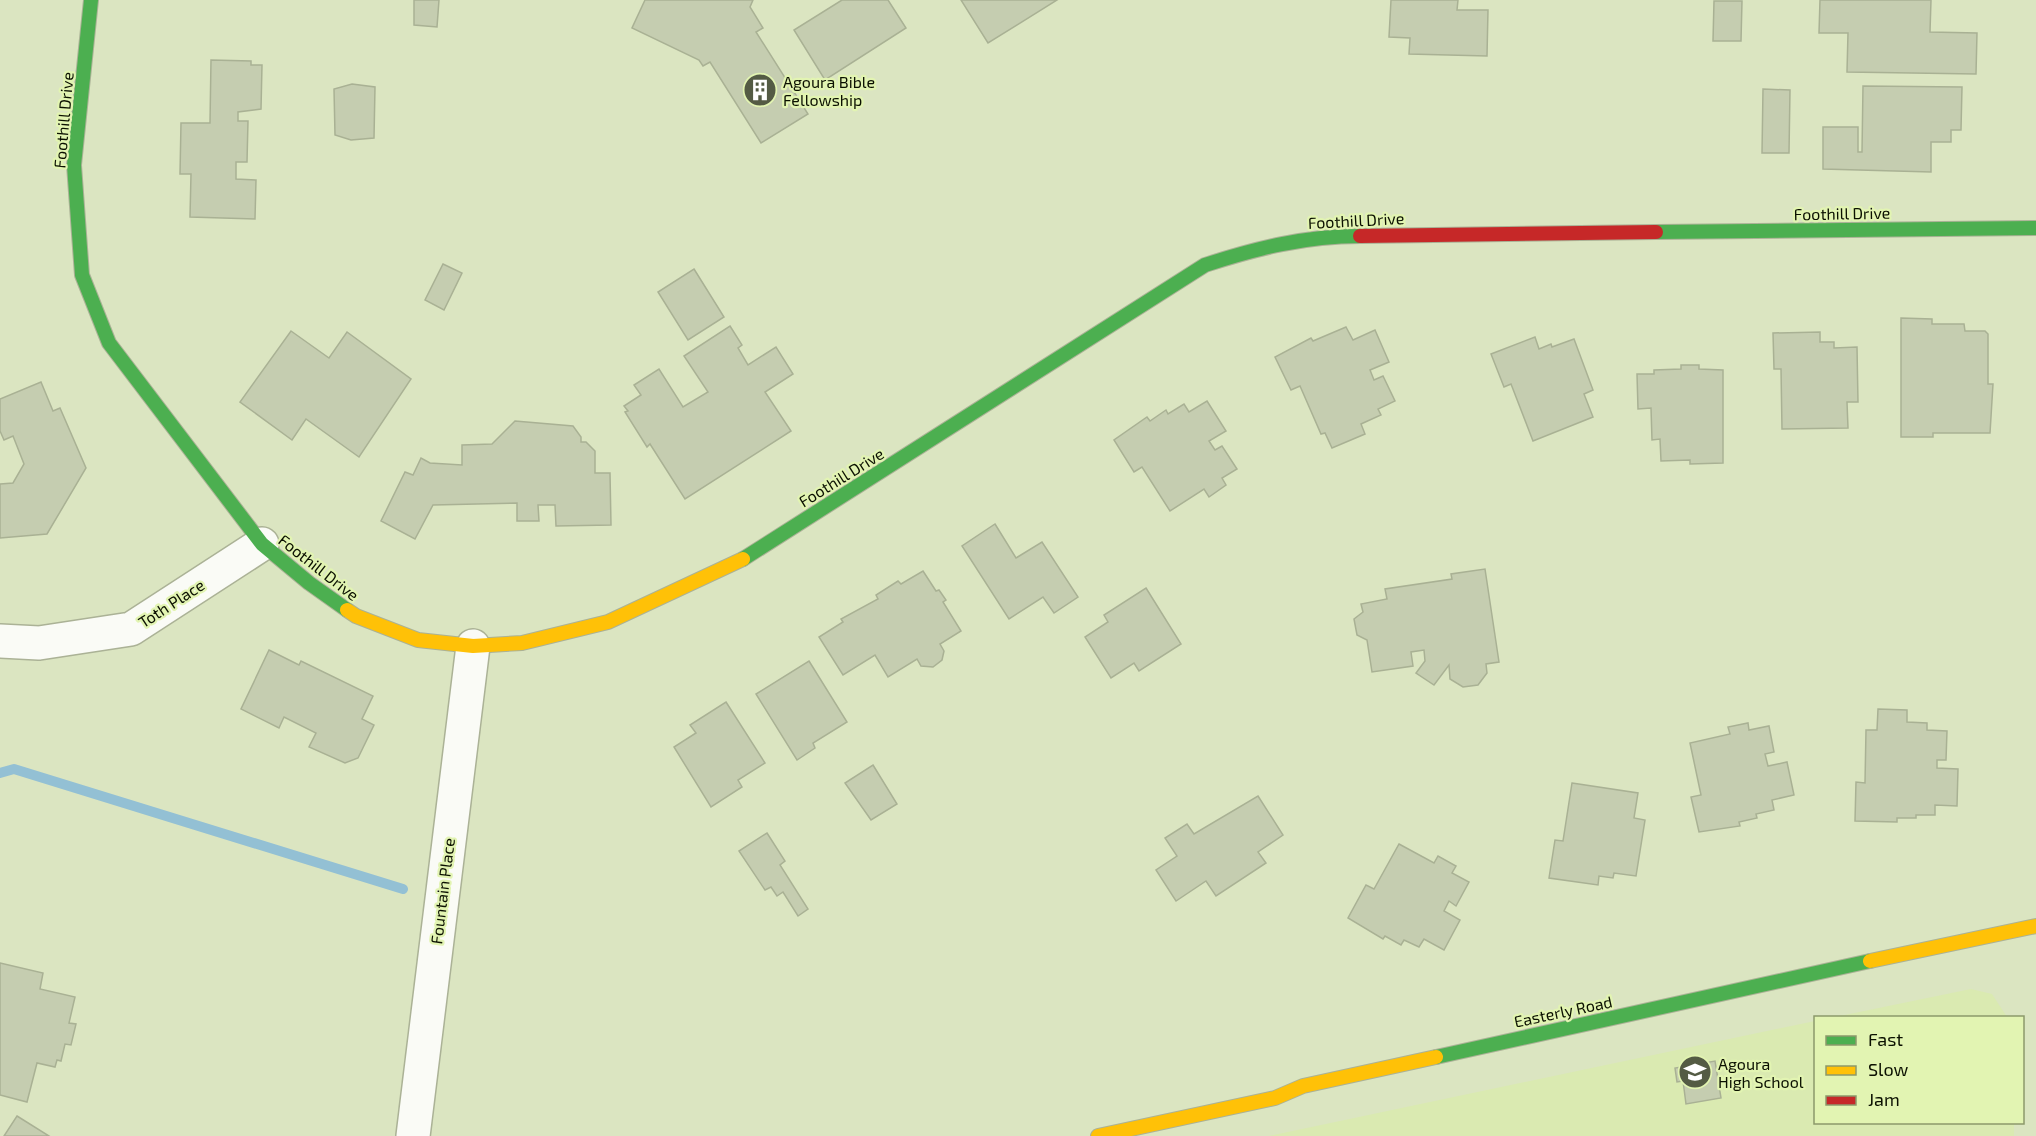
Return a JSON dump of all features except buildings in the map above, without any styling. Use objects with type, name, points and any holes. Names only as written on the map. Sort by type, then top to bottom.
[{"type":"street","name":"Foothill Drive","points":[[91,0],[74,165],[82,275],[109,343],[262,544],[309,583],[356,616],[418,640],[473,646],[522,643],[608,622],[732,566],[1205,265],[1261,247],[1320,236],[2036,228]]},
{"type":"street","name":"Toth Place","points":[[0,640],[39,643],[131,629],[262,544]]},
{"type":"street","name":"Fountain Place","points":[[413,1136],[473,646]]},
{"type":"street","name":"Easterly Road","points":[[1098,1136],[1275,1098],[1303,1086],[2036,926]]},
{"type":"shaded area","name":"Agoura High School","points":[[1971,989],[1992,994],[2006,1016],[1840,1016]]},
{"type":"shaded area","name":"Agoura High School","points":[[1814,1021],[1814,1124],[2014,1124],[2014,1136],[1269,1136]]},
{"type":"waterway","points":[[0,773],[14,769],[403,889]]},
{"type":"traffic: fast","points":[[91,0],[74,165],[82,275],[109,343],[262,544],[309,583],[347,610]]},
{"type":"traffic: fast","points":[[1656,232],[2036,228]]},
{"type":"traffic: fast","points":[[743,559],[1205,265],[1282,244],[1320,238],[1360,236]]},
{"type":"traffic: fast","points":[[1436,1057],[1870,961]]},
{"type":"traffic: slow","points":[[347,610],[356,616],[418,640],[473,646],[522,643],[608,622],[743,559]]},
{"type":"traffic: slow","points":[[1870,961],[2036,926]]},
{"type":"traffic: slow","points":[[1098,1136],[1275,1098],[1303,1086],[1436,1057]]},
{"type":"traffic: jam","points":[[1360,236],[1656,232]]},
{"type":"place","name":"Agoura Bible Fellowship","points":[[760,90]]},
{"type":"place","name":"Agoura High School","points":[[1695,1072]]}]
